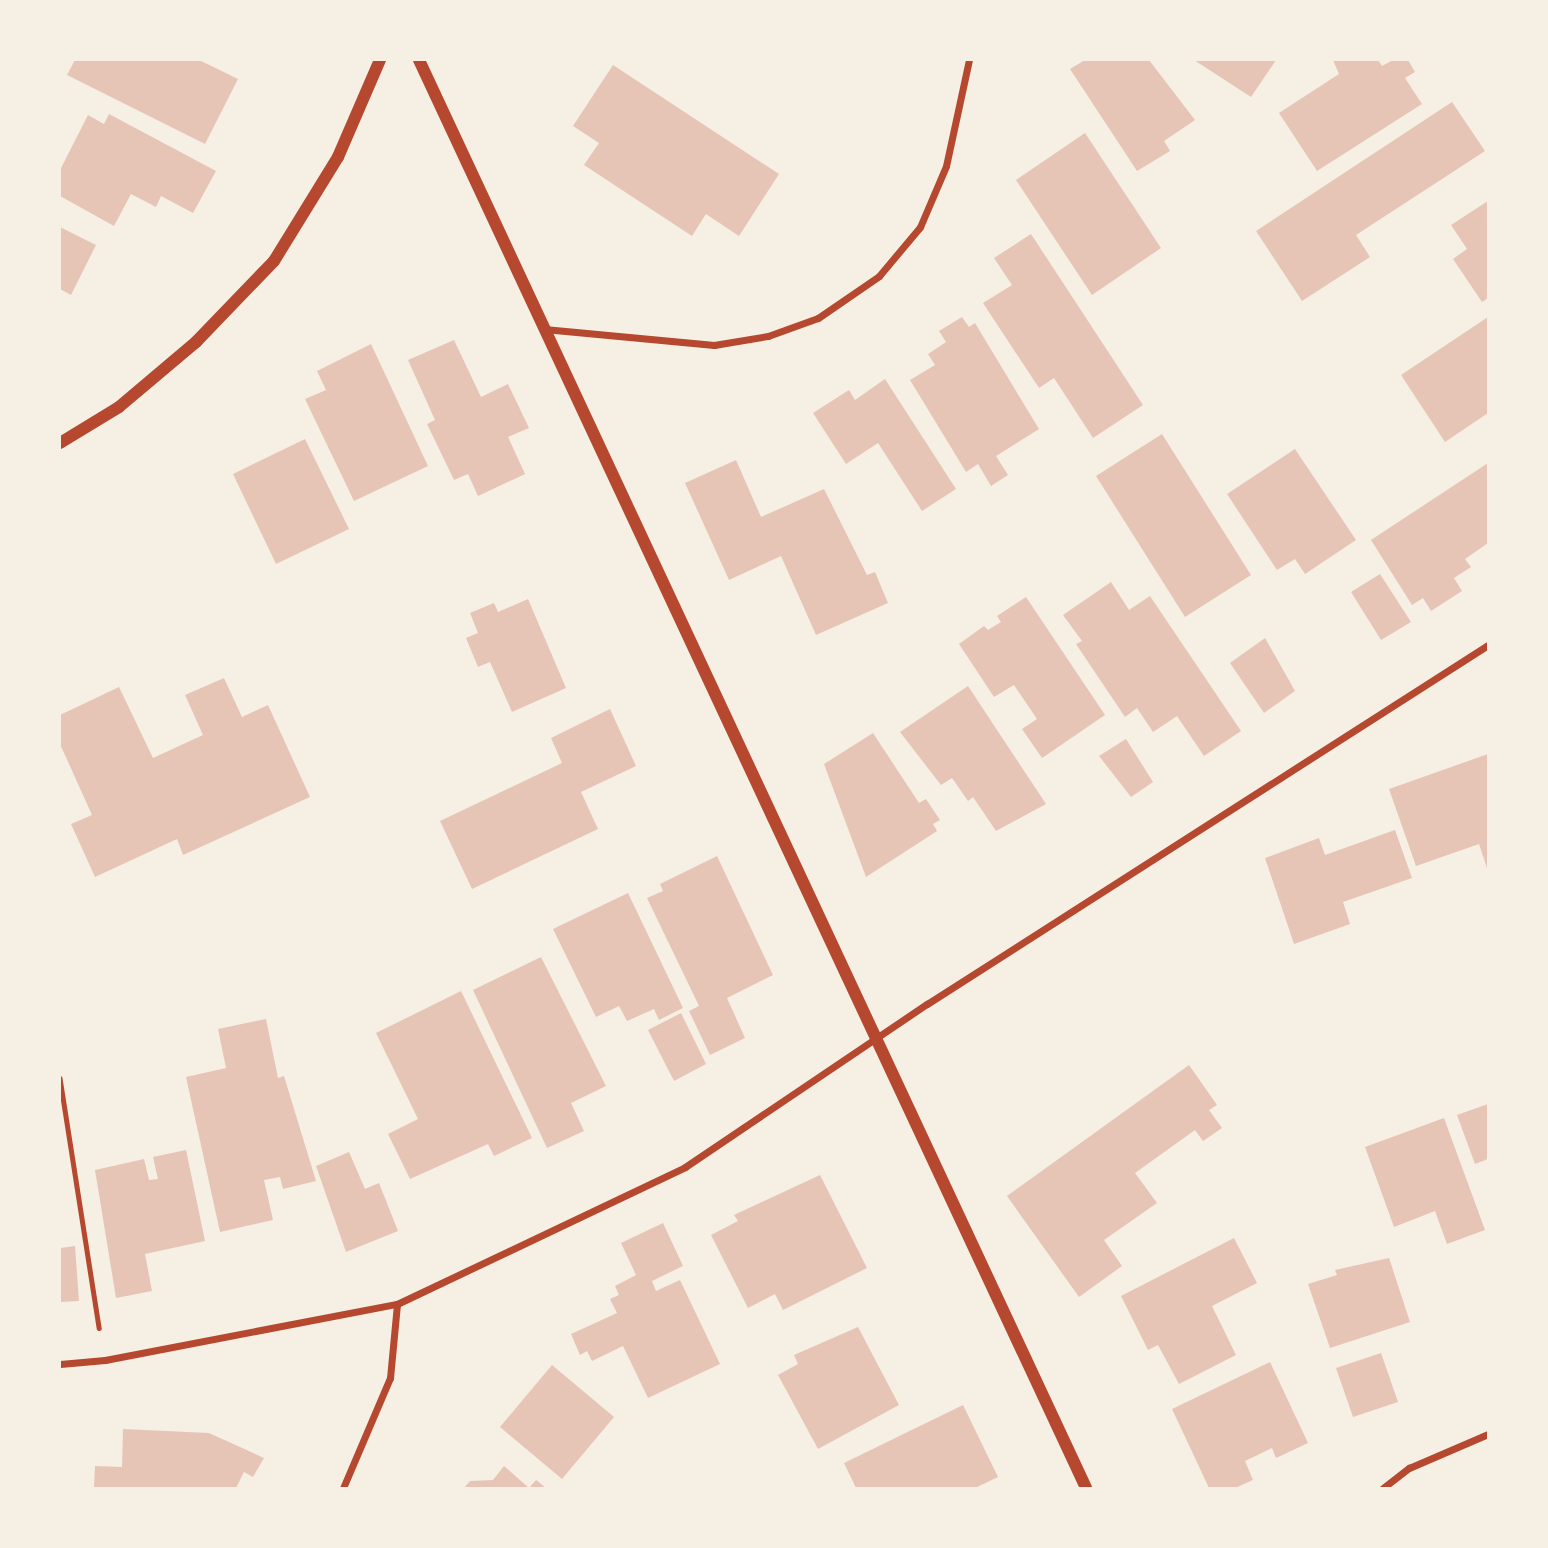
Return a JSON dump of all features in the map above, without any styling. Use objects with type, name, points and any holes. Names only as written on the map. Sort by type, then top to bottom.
[{"type":"street","points":[[60,443],[119,407],[196,342],[274,261],[338,157],[380,60]]},
{"type":"street","points":[[419,60],[1086,1489]]},
{"type":"street","points":[[543,329],[714,345],[768,336],[818,318],[879,276],[920,227],[946,166],[969,60]]},
{"type":"street","points":[[60,1364],[104,1360],[397,1304],[685,1167],[874,1039],[1489,645]]},
{"type":"street","points":[[343,1489],[390,1378],[397,1304]]},
{"type":"street","points":[[1383,1489],[1409,1468],[1489,1434]]},
{"type":"path","points":[[60,1078],[104,1360]]},
{"type":"building","points":[[75,60],[199,60],[238,79],[205,144],[67,75]]},
{"type":"building","points":[[1085,60],[1149,60],[1195,120],[1164,141],[1170,151],[1137,171],[1070,69]]},
{"type":"building","points":[[1194,60],[1276,60],[1251,97]]},
{"type":"building","points":[[1333,60],[1378,60],[1382,66],[1393,60],[1408,60],[1415,72],[1405,78],[1422,104],[1317,171],[1279,113],[1339,74]]},
{"type":"building","points":[[613,65],[779,174],[739,236],[706,214],[692,236],[584,165],[599,143],[573,126]]},
{"type":"building","points":[[1452,102],[1485,151],[1356,235],[1370,257],[1302,301],[1256,231]]},
{"type":"building","points":[[109,114],[216,171],[193,213],[161,196],[156,207],[131,194],[114,226],[60,196],[60,170],[88,115],[104,124]]},
{"type":"building","points":[[1085,133],[1161,248],[1092,295],[1016,180]]},
{"type":"building","points":[[1488,201],[1488,298],[1482,302],[1453,259],[1467,249],[1451,225]]},
{"type":"building","points":[[60,227],[96,245],[71,295],[60,289]]},
{"type":"building","points":[[1031,234],[1143,405],[1093,438],[1054,378],[1039,388],[983,303],[1012,285],[994,258]]},
{"type":"building","points":[[962,317],[969,327],[975,323],[1039,429],[996,456],[1008,475],[991,486],[978,464],[966,472],[910,380],[935,365],[928,354],[946,342],[939,331]]},
{"type":"building","points":[[1488,317],[1488,413],[1445,442],[1401,375]]},
{"type":"building","points":[[454,340],[481,397],[508,384],[529,428],[508,437],[525,474],[478,496],[468,474],[454,480],[427,424],[435,420],[408,360]]},
{"type":"building","points":[[371,344],[428,466],[354,501],[305,399],[326,390],[317,371]]},
{"type":"building","points":[[885,379],[956,489],[922,511],[878,443],[846,464],[813,413],[849,390],[855,400]]},
{"type":"building","points":[[1162,434],[1251,575],[1185,617],[1096,476]]},
{"type":"building","points":[[305,439],[349,529],[276,564],[233,474]]},
{"type":"building","points":[[1295,449],[1356,540],[1305,574],[1295,559],[1277,570],[1227,494]]},
{"type":"building","points":[[736,460],[761,517],[824,489],[867,575],[875,572],[888,603],[816,635],[781,556],[729,580],[685,483]]},
{"type":"building","points":[[1488,463],[1488,543],[1465,559],[1471,567],[1454,578],[1462,591],[1431,611],[1423,598],[1412,605],[1371,540]]},
{"type":"building","points":[[1380,574],[1411,622],[1381,640],[1351,592]]},
{"type":"building","points":[[1111,582],[1129,610],[1150,596],[1241,731],[1204,756],[1177,716],[1153,732],[1137,708],[1125,717],[1076,644],[1082,641],[1063,615]]},
{"type":"building","points":[[1026,597],[1105,715],[1042,758],[1022,729],[1037,719],[1014,685],[994,697],[959,644],[984,626],[988,630],[1001,622],[997,616]]},
{"type":"building","points":[[528,599],[566,688],[512,712],[490,662],[478,667],[466,638],[478,633],[470,613],[494,603],[498,612]]},
{"type":"building","points":[[1265,638],[1295,691],[1264,713],[1230,663]]},
{"type":"building","points":[[224,678],[242,717],[268,705],[310,797],[183,855],[177,839],[95,877],[71,824],[92,815],[60,744],[60,715],[119,687],[153,758],[203,735],[185,695]]},
{"type":"building","points":[[968,686],[1046,804],[996,831],[973,797],[968,801],[952,778],[941,785],[900,732]]},
{"type":"building","points":[[610,709],[636,766],[581,792],[598,829],[472,889],[440,821],[562,763],[551,738]]},
{"type":"building","points":[[873,733],[919,803],[926,799],[940,820],[933,824],[937,831],[866,877],[824,764]]},
{"type":"building","points":[[1126,739],[1153,782],[1131,797],[1099,756]]},
{"type":"building","points":[[1488,754],[1488,871],[1479,844],[1416,866],[1389,789]]},
{"type":"building","points":[[1395,830],[1412,878],[1343,902],[1350,924],[1294,944],[1265,858],[1319,838],[1325,855]]},
{"type":"building","points":[[717,856],[773,975],[727,998],[745,1038],[710,1055],[689,1011],[699,1006],[647,898],[663,891],[660,884]]},
{"type":"building","points":[[628,893],[683,1008],[659,1020],[654,1009],[627,1021],[619,1006],[596,1017],[553,929]]},
{"type":"building","points":[[541,957],[606,1086],[571,1103],[584,1131],[547,1148],[473,990]]},
{"type":"building","points":[[461,991],[532,1138],[494,1156],[488,1144],[410,1179],[388,1134],[418,1119],[376,1033]]},
{"type":"building","points":[[681,1013],[706,1064],[674,1081],[648,1030]]},
{"type":"building","points":[[266,1019],[278,1078],[284,1076],[316,1181],[283,1189],[280,1177],[264,1180],[273,1220],[220,1232],[186,1077],[226,1068],[218,1029]]},
{"type":"building","points":[[1189,1065],[1217,1105],[1209,1110],[1222,1128],[1203,1141],[1195,1130],[1135,1173],[1157,1203],[1104,1240],[1122,1266],[1079,1297],[1007,1196]]},
{"type":"building","points":[[1488,1104],[1488,1159],[1475,1164],[1457,1115]]},
{"type":"building","points":[[1444,1118],[1485,1230],[1447,1244],[1435,1211],[1394,1227],[1365,1147]]},
{"type":"building","points":[[186,1150],[205,1241],[145,1254],[152,1291],[116,1298],[95,1170],[144,1159],[149,1180],[158,1179],[153,1157]]},
{"type":"building","points":[[349,1152],[365,1189],[379,1183],[398,1231],[346,1252],[316,1166]]},
{"type":"building","points":[[820,1175],[867,1268],[783,1310],[775,1294],[748,1308],[711,1235],[738,1221],[734,1215]]},
{"type":"building","points":[[663,1223],[683,1266],[652,1281],[656,1291],[680,1280],[720,1364],[648,1398],[623,1346],[592,1361],[587,1351],[580,1355],[571,1334],[617,1313],[610,1299],[619,1295],[615,1286],[636,1275],[621,1243]]},
{"type":"building","points":[[1234,1238],[1257,1283],[1212,1306],[1236,1355],[1179,1384],[1158,1345],[1148,1350],[1121,1296]]},
{"type":"building","points":[[75,1246],[79,1301],[60,1302],[60,1248]]},
{"type":"building","points":[[1389,1258],[1410,1322],[1330,1348],[1308,1284],[1337,1275],[1335,1270]]},
{"type":"building","points":[[858,1327],[899,1405],[818,1449],[778,1375],[798,1364],[794,1355]]},
{"type":"building","points":[[1381,1353],[1398,1402],[1353,1417],[1336,1368]]},
{"type":"building","points":[[1270,1362],[1308,1443],[1276,1458],[1272,1448],[1245,1461],[1253,1480],[1235,1488],[1209,1488],[1172,1409]]},
{"type":"building","points":[[552,1365],[614,1417],[562,1479],[500,1427]]},
{"type":"building","points":[[963,1405],[998,1477],[975,1488],[856,1488],[844,1463]]},
{"type":"building","points":[[123,1429],[209,1433],[264,1458],[253,1477],[244,1472],[236,1488],[94,1488],[95,1466],[122,1467]]},
{"type":"building","points":[[504,1466],[529,1488],[464,1488],[470,1481],[493,1480]]},
{"type":"building","points":[[536,1480],[546,1488],[529,1488]]}]
